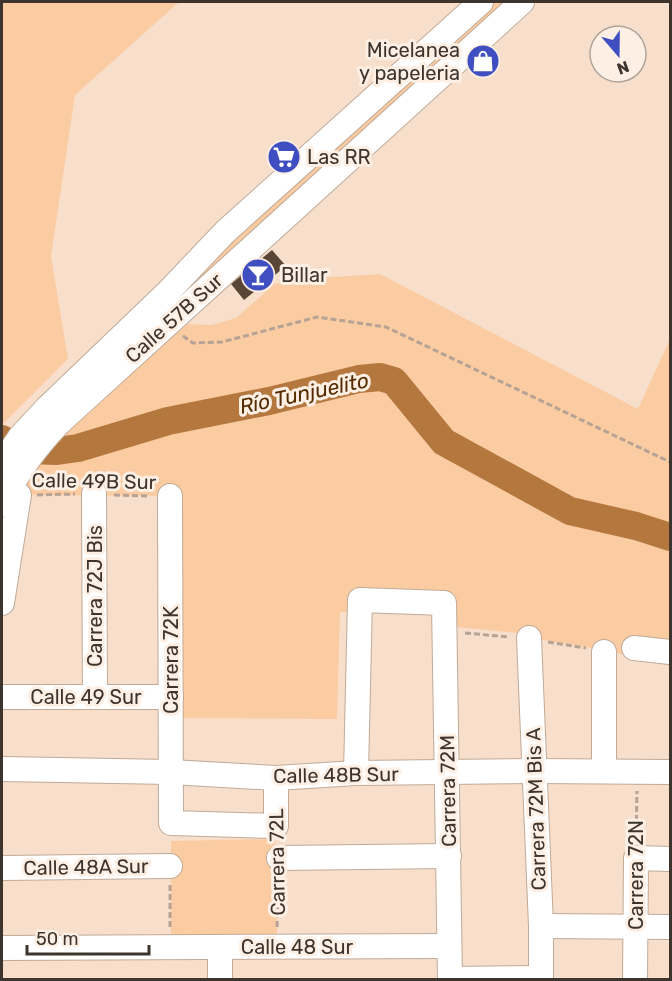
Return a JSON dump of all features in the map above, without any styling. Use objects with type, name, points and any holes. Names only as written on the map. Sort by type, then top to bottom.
[{"type":"street","name":"Calle 57B Sur","points":[[2,603],[10,499],[15,476],[35,448],[53,416],[225,232],[323,136],[481,2]]},
{"type":"street","name":"Calle 57B Sur","points":[[2,464],[20,437],[53,416],[166,325],[522,2]]},
{"type":"street","points":[[323,136],[348,161]]},
{"type":"street","name":"Carrera 72J Bis","points":[[94,494],[95,697]]},
{"type":"street","name":"Carrera 72K","points":[[170,496],[171,823],[276,826]]},
{"type":"street","name":"Carrera 72M","points":[[356,774],[360,600],[444,603],[450,979]]},
{"type":"street","name":"Carrera 72M Bis A","points":[[529,638],[541,926],[541,979]]},
{"type":"street","points":[[634,648],[670,652]]},
{"type":"street","points":[[603,652],[604,771]]},
{"type":"street","name":"Calle 49 Sur","points":[[2,697],[171,697]]},
{"type":"street","name":"Calle 48B Sur","points":[[2,769],[171,771],[276,778],[356,774],[535,771],[670,772]]},
{"type":"street","name":"Carrera 72L","points":[[276,778],[276,826]]},
{"type":"street","points":[[279,858],[449,856]]},
{"type":"street","points":[[636,858],[670,859]]},
{"type":"street","name":"Carrera 72N","points":[[635,980],[636,858]]},
{"type":"street","name":"Calle 48A Sur","points":[[2,868],[170,866]]},
{"type":"street","points":[[541,926],[670,927]]},
{"type":"street","name":"Calle 48 Sur","points":[[2,948],[449,946]]},
{"type":"street","points":[[220,948],[220,980]]},
{"type":"street","points":[[450,979],[541,979]]},
{"type":"path","points":[[166,325],[193,343],[222,342],[317,317],[386,327],[670,462]]},
{"type":"path","name":"Calle 49B Sur","points":[[10,499],[94,494],[170,496]]},
{"type":"path","points":[[445,631],[529,638],[603,652]]},
{"type":"path","name":"Carrera 72N","points":[[636,858],[638,771]]},
{"type":"path","name":"Carrera 72L","points":[[277,947],[279,858]]},
{"type":"shaded area","points":[[2,2],[179,2],[75,95],[51,256],[68,359],[2,425]]},
{"type":"shaded area","points":[[491,2],[509,2],[182,299],[175,293]]},
{"type":"shaded area","points":[[380,274],[638,409],[670,339],[670,666],[604,650],[538,639],[538,635],[456,627],[454,613],[340,612],[337,719],[174,718],[170,496],[19,495],[24,481],[71,426],[187,324],[212,325],[236,318],[275,284],[303,279]]},
{"type":"shaded area","points":[[275,839],[277,935],[171,937],[171,841]]},
{"type":"building","name":"Billar","points":[[272,250],[286,266],[244,300],[231,284]]},
{"type":"waterway","name":"Río Tunjuelito","points":[[2,439],[17,448],[29,450],[57,451],[78,448],[168,421],[269,401],[359,379],[380,377],[394,381],[444,442],[570,511],[636,526],[670,537]]},
{"type":"place","name":"Micelanea y papeleria","points":[[483,61]]},
{"type":"place","name":"Las RR","points":[[284,157]]},
{"type":"place","name":"Billar","points":[[258,275]]}]
